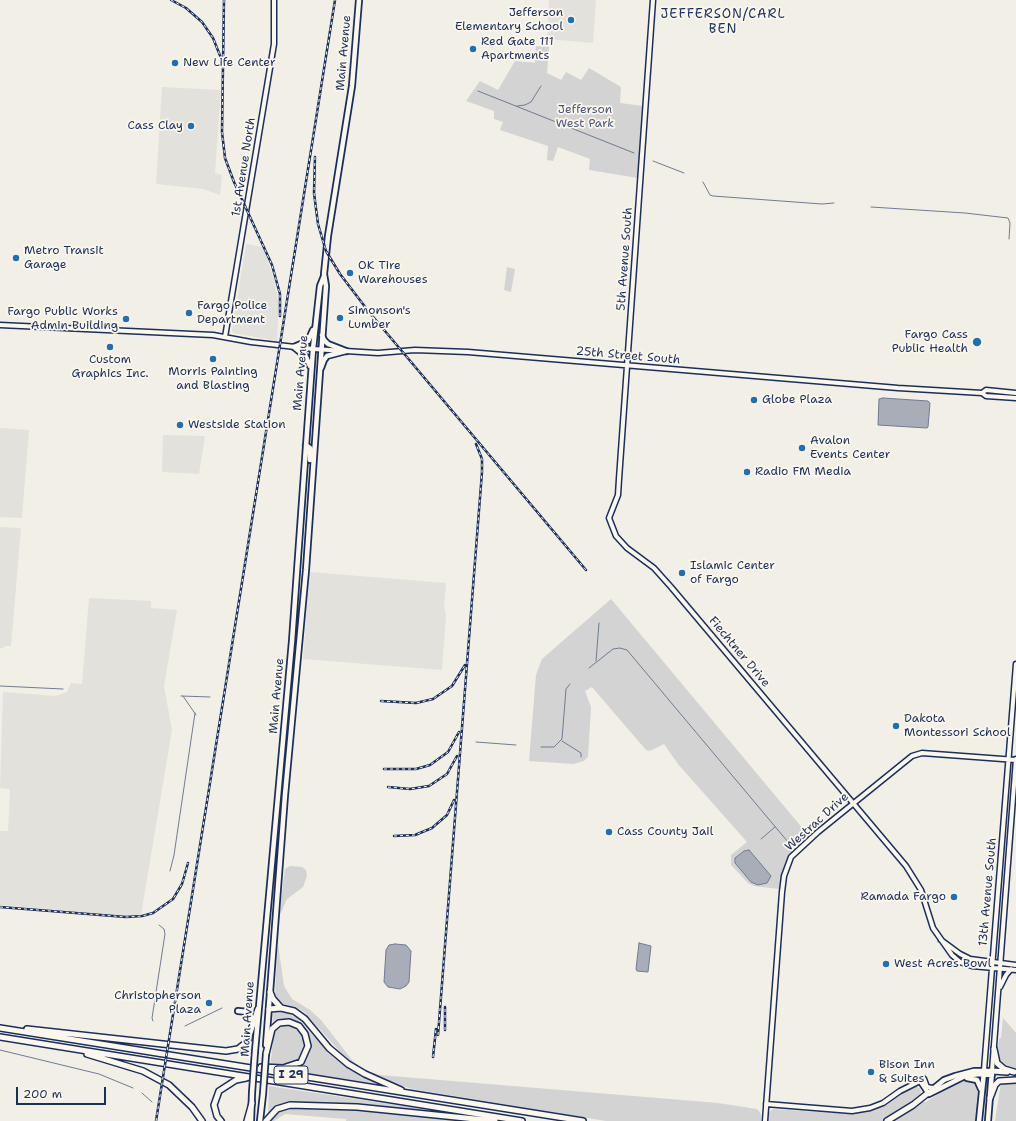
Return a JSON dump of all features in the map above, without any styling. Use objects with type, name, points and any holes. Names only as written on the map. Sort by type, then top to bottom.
[{"type":"highway","points":[[270,992],[273,999],[281,1008]]},
{"type":"highway","points":[[269,1010],[281,1008],[294,1011],[301,1015],[329,1048],[348,1064],[365,1074],[408,1093]]},
{"type":"highway","points":[[0,1028],[226,1051],[238,1049],[247,1042],[258,1010]]},
{"type":"highway","points":[[229,1066],[283,1068],[296,1065],[301,1062],[307,1051],[305,1034],[299,1026],[289,1022],[279,1023],[272,1029],[266,1054]]},
{"type":"highway","name":"I 29","points":[[0,1028],[229,1066],[583,1121]]},
{"type":"highway","name":"I 29","points":[[0,1037],[522,1121]]},
{"type":"highway","points":[[69,1048],[143,1071],[170,1085],[192,1107],[202,1121]]},
{"type":"highway","points":[[994,1049],[997,1063],[1004,1070],[1015,1073]]},
{"type":"highway","points":[[992,1073],[1015,1073]]},
{"type":"highway","points":[[221,1121],[217,1116],[214,1105],[219,1091],[236,1080],[248,1078]]},
{"type":"highway","points":[[990,1098],[995,1085],[999,1081],[1016,1080]]},
{"type":"highway","points":[[887,1121],[913,1105],[928,1093]]},
{"type":"highway","points":[[247,1121],[252,1103]]},
{"type":"highway","points":[[266,1121],[277,1109],[290,1105],[357,1107],[495,1121]]},
{"type":"main road","name":"Main Avenue","points":[[251,1121],[258,1010],[293,628],[315,327],[320,286],[324,274],[328,236],[352,86],[359,0]]},
{"type":"main road","name":"Main Avenue","points":[[260,1121],[311,486],[320,349],[326,286],[324,274]]},
{"type":"main road","points":[[311,373],[308,360],[294,347],[308,341],[315,327]]},
{"type":"main road","points":[[322,333],[324,340],[328,344],[346,351]]},
{"type":"main road","points":[[318,385],[325,358],[331,354],[346,351]]},
{"type":"main road","points":[[306,445],[310,448],[311,486]]},
{"type":"main road","points":[[293,628],[296,631],[298,655]]},
{"type":"main road","points":[[258,1010],[269,1010]]},
{"type":"main road","points":[[238,1011],[248,1012],[254,1021],[257,1031]]},
{"type":"main road","points":[[928,1093],[944,1080],[955,1076],[984,1072],[992,1073]]},
{"type":"main road","points":[[928,1093],[931,1094],[959,1079],[984,1072]]},
{"type":"main road","name":"13th Avenue South","points":[[979,1121],[984,1072]]},
{"type":"main road","name":"13th Avenue South","points":[[988,1121],[992,1073]]},
{"type":"main road","points":[[959,1079],[969,1078],[977,1080],[982,1092]]},
{"type":"street","name":"1st Avenue North","points":[[225,337],[274,44],[274,0]]},
{"type":"street","name":"5th Avenue South","points":[[609,518],[618,495],[654,0]]},
{"type":"street","name":"25th Street South","points":[[0,325],[225,337],[272,345],[378,353],[415,350],[461,352],[982,393],[986,396],[1016,398]]},
{"type":"street","name":"25th Street South","points":[[982,393],[986,390],[1016,392]]},
{"type":"street","name":"Fiechtner Drive","points":[[609,518],[616,536],[627,548],[654,568],[663,578],[911,872],[922,892],[930,921],[952,955],[960,962],[972,966],[1014,970]]},
{"type":"street","name":"13th Avenue South","points":[[984,1072],[1016,664]]},
{"type":"street","name":"Westrac Drive","points":[[765,1121],[784,876],[791,857],[853,803],[912,756],[922,753],[1016,760]]},
{"type":"street","name":"13th Avenue South","points":[[992,1073],[1016,760]]},
{"type":"street","points":[[999,883],[1002,884],[1004,888],[1004,912]]},
{"type":"street","points":[[941,940],[966,958],[1000,964],[1016,965]]},
{"type":"street","points":[[998,991],[1003,979],[1014,970]]},
{"type":"street","points":[[766,1104],[848,1111],[862,1110],[882,1103],[900,1091],[922,1080]]},
{"type":"street","points":[[922,1080],[927,1087],[933,1088]]},
{"type":"street","points":[[922,1080],[928,1093]]},
{"type":"shaded area","name":"Jefferson Elementary School","points":[[549,0],[596,0],[593,43],[547,39]]},
{"type":"shaded area","points":[[162,87],[221,90],[215,173],[222,175],[220,195],[203,189],[156,184]]},
{"type":"shaded area","points":[[246,244],[263,247],[274,279],[279,305],[277,341],[233,333],[232,330]]},
{"type":"shaded area","points":[[879,399],[928,401],[930,403],[928,427],[878,425]]},
{"type":"shaded area","points":[[0,428],[29,430],[22,518],[0,517]]},
{"type":"shaded area","points":[[163,435],[205,436],[199,474],[162,472]]},
{"type":"shaded area","points":[[0,527],[21,528],[11,646],[5,646],[4,648],[0,648]]},
{"type":"shaded area","points":[[310,572],[446,583],[444,606],[446,615],[442,670],[303,659]]},
{"type":"shaded area","points":[[89,598],[151,601],[151,608],[177,610],[164,686],[172,730],[141,915],[127,916],[0,905],[0,831],[8,831],[10,789],[0,788],[3,692],[56,696],[67,692],[71,683],[82,684]]},
{"type":"shaded area","points":[[749,850],[771,876],[767,883],[758,885],[751,882],[735,863],[735,858],[744,851]]},
{"type":"shaded area","points":[[639,943],[651,946],[648,972],[637,971],[636,969]]},
{"type":"shaded area","points":[[389,945],[406,945],[411,951],[409,982],[406,986],[400,989],[388,987],[384,982],[386,950]]},
{"type":"green space","name":"Jefferson West Park","points":[[536,46],[549,47],[547,73],[561,80],[566,72],[581,80],[589,68],[621,87],[620,103],[643,106],[638,178],[589,170],[590,159],[558,147],[553,161],[547,160],[548,146],[500,130],[503,122],[494,119],[494,111],[466,101],[480,81],[498,90],[515,61],[535,63]]},
{"type":"green space","points":[[507,267],[515,269],[511,292],[504,290]]},
{"type":"green space","points":[[611,599],[809,836],[792,852],[785,863],[779,889],[754,886],[748,883],[731,865],[731,855],[747,842],[678,764],[664,744],[650,751],[646,750],[592,687],[585,691],[591,707],[588,757],[584,761],[573,764],[529,761],[536,675],[542,659]]},
{"type":"green space","points":[[290,866],[302,867],[306,870],[307,876],[303,887],[287,899],[280,915],[278,944],[284,986],[292,999],[310,1010],[321,1020],[352,1060],[364,1070],[380,1075],[718,1103],[757,1109],[761,1114],[761,1121],[606,1121],[412,1089],[372,1076],[357,1067],[343,1055],[304,1012],[296,1007],[280,1003],[275,995],[279,915],[285,869]]},
{"type":"green space","points":[[274,1012],[287,1013],[297,1018],[329,1053],[349,1068],[379,1084],[290,1071],[299,1065],[309,1044],[297,1023],[285,1019],[273,1024],[272,1016]]},
{"type":"green space","points":[[1003,1018],[1016,1033],[1016,1069],[1005,1068],[997,1061],[996,1056],[999,1039],[1001,1038]]},
{"type":"green space","points":[[286,1023],[298,1029],[303,1036],[305,1049],[298,1061],[288,1066],[270,1067],[276,1026]]},
{"type":"green space","points":[[970,1079],[977,1082],[979,1087],[976,1121],[892,1121],[920,1102],[926,1102],[950,1086]]},
{"type":"green space","points":[[1001,1082],[1016,1082],[1016,1121],[995,1121]]},
{"type":"green space","points":[[269,1086],[423,1109],[422,1111],[374,1107],[277,1107],[268,1115]]},
{"type":"green space","points":[[913,1086],[920,1088],[921,1092],[919,1097],[910,1106],[882,1121],[767,1121],[768,1113],[773,1109],[849,1114],[871,1110],[883,1105]]},
{"type":"green space","points":[[290,1108],[366,1110],[480,1121],[346,1121],[346,1119],[285,1114],[274,1121],[270,1121],[269,1119],[278,1111]]},
{"type":"waterway","points":[[517,106],[525,105],[531,102],[541,86]]},
{"type":"waterway","points":[[478,91],[634,153]]},
{"type":"waterway","points":[[653,161],[684,173]]},
{"type":"waterway","points":[[703,182],[710,195],[713,196],[822,204],[834,203]]},
{"type":"waterway","points":[[871,207],[965,213],[1008,218],[1010,223],[1009,239]]},
{"type":"waterway","points":[[596,661],[599,623]]},
{"type":"waterway","points":[[589,668],[613,649],[620,648],[627,650],[788,842]]},
{"type":"waterway","points":[[541,747],[554,747],[562,739],[566,689],[570,684]]},
{"type":"waterway","points":[[0,686],[63,689]]},
{"type":"waterway","points":[[181,696],[210,697]]},
{"type":"waterway","points":[[183,696],[196,715]]},
{"type":"waterway","points":[[170,871],[174,855],[195,713]]},
{"type":"waterway","points":[[562,741],[581,753],[581,757]]},
{"type":"waterway","points":[[476,742],[516,745]]},
{"type":"waterway","points":[[761,839],[775,827]]},
{"type":"waterway","points":[[153,1021],[152,1018],[165,934],[164,929],[159,925]]},
{"type":"waterway","points":[[185,1026],[222,1008]]},
{"type":"waterway","points":[[0,1050],[99,1074],[133,1088]]},
{"type":"waterway","points":[[142,1093],[152,1102]]},
{"type":"railway","points":[[171,0],[186,8],[202,22],[213,38],[221,58]]},
{"type":"railway","points":[[224,0],[222,132],[225,158],[234,182],[272,265],[280,294],[280,316]]},
{"type":"railway","points":[[156,1121],[335,0]]},
{"type":"railway","points":[[315,157],[314,193],[318,224],[326,251],[340,274],[369,312],[586,570]]},
{"type":"railway","points":[[438,1035],[482,472],[482,459],[476,444]]},
{"type":"railway","points":[[381,701],[416,703],[433,699],[452,686],[465,665]]},
{"type":"railway","points":[[384,769],[416,769],[430,765],[448,752],[459,732]]},
{"type":"railway","points":[[388,787],[410,789],[429,786],[447,774],[457,756]]},
{"type":"railway","points":[[394,836],[415,835],[432,828],[447,815],[454,800]]},
{"type":"railway","points":[[0,907],[126,917],[142,916],[153,913],[173,899],[182,884],[188,863]]},
{"type":"railway","points":[[445,1007],[445,1030]]},
{"type":"railway","points":[[433,1057],[436,1029]]},
{"type":"place","name":"Jefferson Elementary School","points":[[571,20]]},
{"type":"place","name":"Red Gate 111 Apartments","points":[[473,49]]},
{"type":"place","name":"New Life Center","points":[[175,63]]},
{"type":"place","name":"Cass Clay","points":[[191,126]]},
{"type":"place","name":"Metro Transit Garage","points":[[16,258]]},
{"type":"place","name":"OK Tire Warehouses","points":[[350,273]]},
{"type":"place","name":"Fargo Police Department","points":[[189,313]]},
{"type":"place","name":"Simonson's Lumber","points":[[340,318]]},
{"type":"place","name":"Fargo Public Works Admin Building","points":[[126,319]]},
{"type":"place","name":"Fargo Cass Public Health","points":[[977,342]]},
{"type":"place","name":"Custom Graphics Inc.","points":[[110,347]]},
{"type":"place","name":"Morris Painting and Blasting","points":[[213,359]]},
{"type":"place","name":"Globe Plaza","points":[[754,400]]},
{"type":"place","name":"Westside Station","points":[[180,425]]},
{"type":"place","name":"Avalon Events Center","points":[[802,448]]},
{"type":"place","name":"Radio FM Media","points":[[747,472]]},
{"type":"place","name":"Islamic Center of Fargo","points":[[682,573]]},
{"type":"place","name":"Dakota Montessori School","points":[[896,726]]},
{"type":"place","name":"Cass County Jail","points":[[609,832]]},
{"type":"place","name":"Ramada Fargo","points":[[954,897]]},
{"type":"place","name":"West Acres Bowl","points":[[886,964]]},
{"type":"place","name":"Christopherson Plaza","points":[[209,1003]]},
{"type":"place","name":"Bison Inn & Suites","points":[[871,1072]]},
{"type":"district","name":"JEFFERSON/CARL BEN","points":[[723,22]]}]
